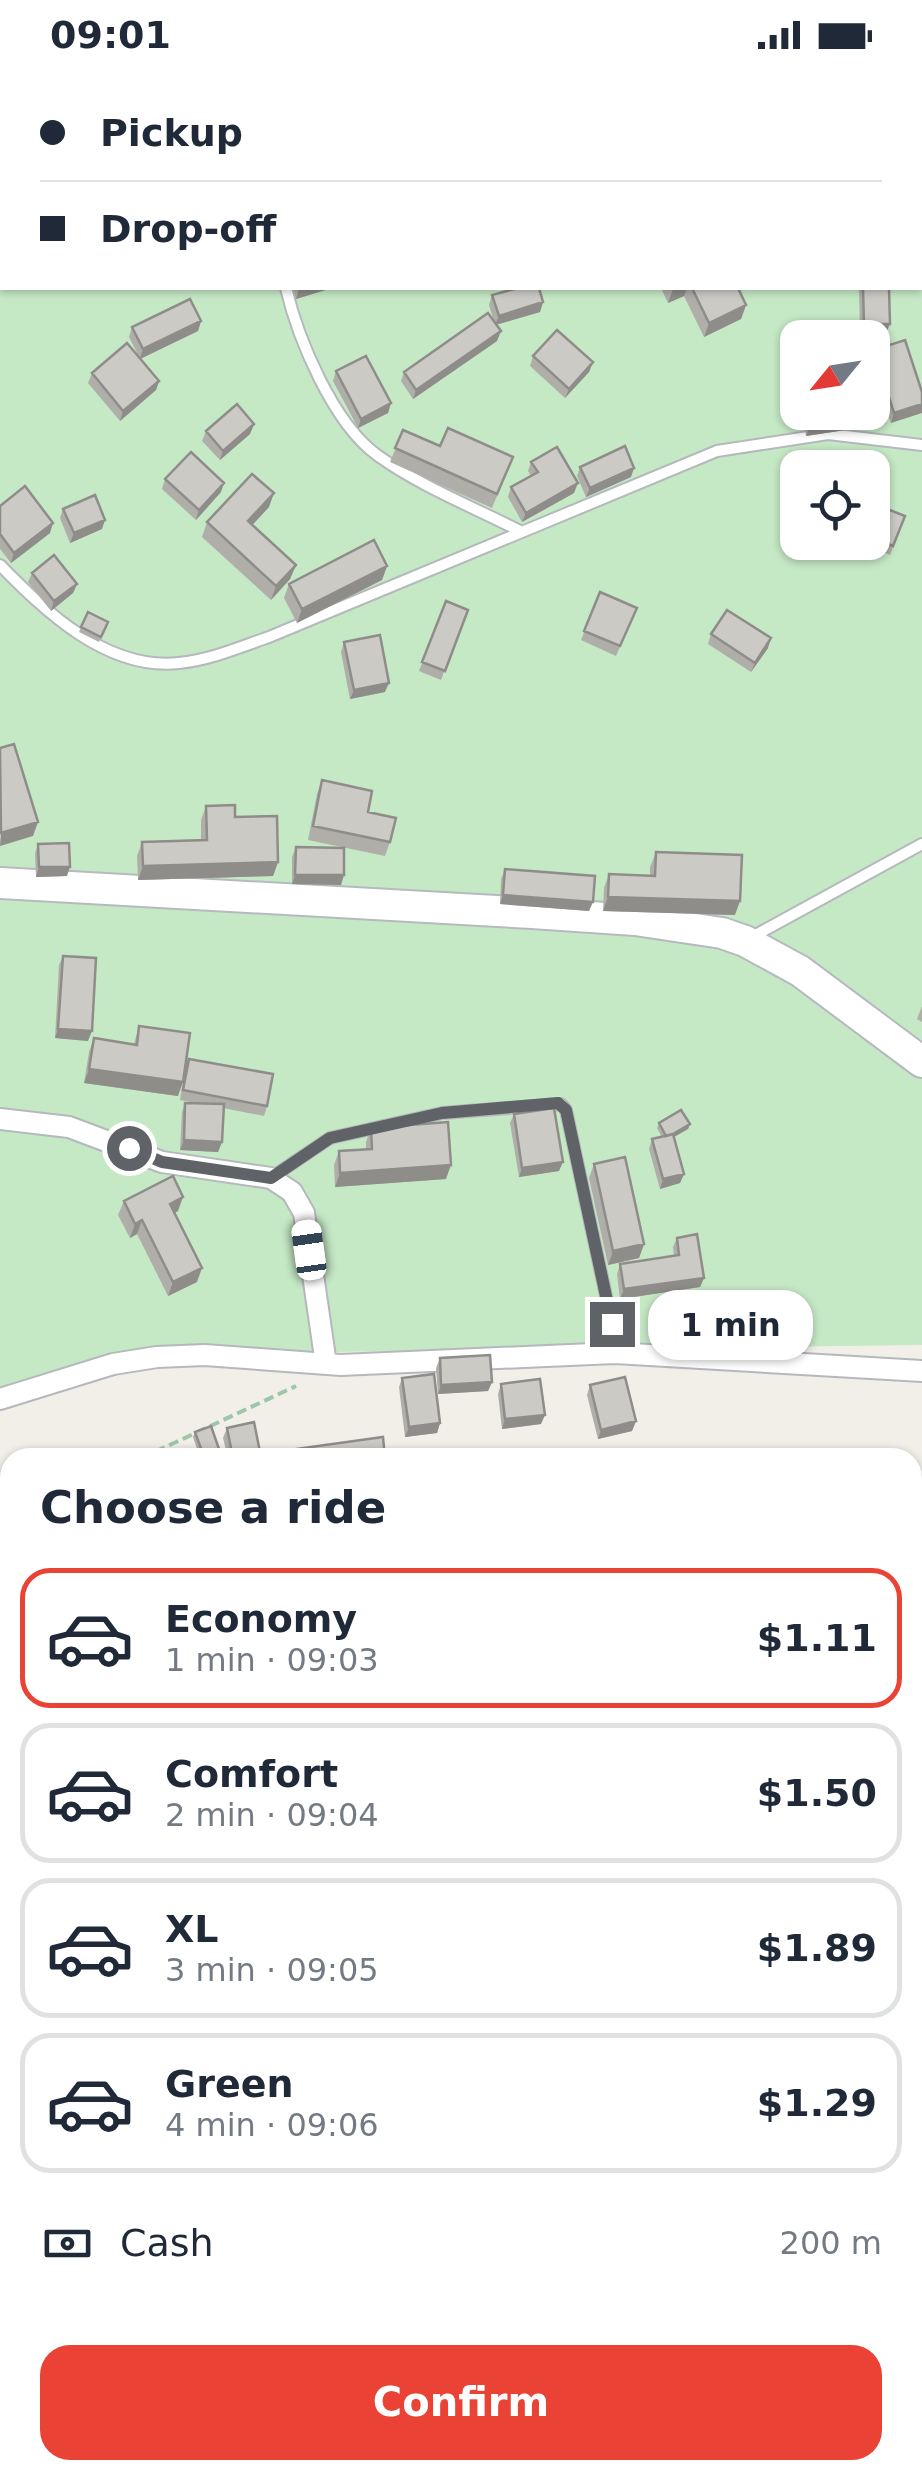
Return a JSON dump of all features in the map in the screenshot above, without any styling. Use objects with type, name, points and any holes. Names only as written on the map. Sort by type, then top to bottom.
[{"type":"street","points":[[0,883],[635,920],[722,933],[800,971],[922,1062]]},
{"type":"street","points":[[0,1119],[76,1129],[162,1162],[271,1178],[292,1192],[304,1212],[334,1364]]},
{"type":"street","points":[[0,1399],[113,1364],[157,1357],[255,1356],[334,1364],[615,1354],[922,1370]]},
{"type":"lane","points":[[287,290],[312,360],[358,437],[392,464],[520,531]]},
{"type":"lane","points":[[0,564],[44,610],[95,643],[148,662],[176,664],[269,637],[717,451],[828,434],[922,445]]},
{"type":"lane","points":[[745,941],[922,844]]},
{"type":"lane","points":[[271,1178],[330,1138],[442,1113],[561,1104],[566,1110],[615,1354]]},
{"type":"path","points":[[162,1448],[334,1364]]},
{"type":"green space","points":[[0,290],[922,290],[922,1345],[325,1352],[166,1346],[71,1365],[0,1392]]},
{"type":"building","points":[[511,290],[540,290],[543,302],[499,316],[492,295]]},
{"type":"building","points":[[693,290],[739,290],[746,305],[709,323]]},
{"type":"building","points":[[863,290],[889,290],[890,320],[864,320]]},
{"type":"building","points":[[190,299],[201,321],[143,349],[132,327]]},
{"type":"building","points":[[488,313],[501,331],[416,390],[404,372]]},
{"type":"building","points":[[557,330],[593,362],[569,389],[533,356]]},
{"type":"building","points":[[905,340],[922,392],[922,404],[894,413],[890,400],[890,345]]},
{"type":"building","points":[[127,343],[159,381],[123,411],[92,373]]},
{"type":"building","points":[[366,356],[391,403],[361,419],[336,371]]},
{"type":"building","points":[[237,404],[254,424],[223,451],[206,431]]},
{"type":"building","points":[[448,428],[513,457],[497,494],[395,448],[403,430],[440,446]]},
{"type":"building","points":[[625,446],[634,468],[590,488],[580,467]]},
{"type":"building","points":[[557,447],[578,483],[526,513],[511,487],[538,472],[531,462]]},
{"type":"building","points":[[191,452],[224,483],[199,510],[165,479]]},
{"type":"building","points":[[252,474],[274,493],[248,521],[296,565],[276,586],[207,522]]},
{"type":"building","points":[[25,486],[53,523],[14,553],[0,534],[0,506]]},
{"type":"building","points":[[95,495],[105,520],[74,533],[63,509]]},
{"type":"building","points":[[890,510],[905,516],[893,546],[890,545]]},
{"type":"building","points":[[374,540],[387,566],[302,609],[289,584]]},
{"type":"building","points":[[54,555],[77,584],[54,601],[32,573]]},
{"type":"building","points":[[600,592],[637,608],[620,646],[584,631]]},
{"type":"building","points":[[446,601],[468,610],[445,671],[422,662]]},
{"type":"building","points":[[727,610],[771,638],[755,663],[711,634]]},
{"type":"building","points":[[88,612],[108,622],[101,637],[81,627]]},
{"type":"building","points":[[380,635],[389,683],[354,690],[344,642]]},
{"type":"building","points":[[14,744],[38,822],[1,833],[0,748]]},
{"type":"building","points":[[322,780],[372,791],[368,812],[396,818],[390,842],[313,826]]},
{"type":"building","points":[[235,805],[235,817],[277,816],[278,862],[143,866],[142,842],[207,840],[206,806]]},
{"type":"building","points":[[69,843],[70,867],[39,867],[38,844]]},
{"type":"building","points":[[296,847],[344,848],[344,875],[295,875]]},
{"type":"building","points":[[656,852],[742,855],[740,901],[608,897],[609,874],[655,876]]},
{"type":"building","points":[[505,869],[595,876],[593,902],[503,895]]},
{"type":"building","points":[[63,956],[96,958],[92,1031],[58,1029]]},
{"type":"building","points":[[139,1026],[190,1033],[183,1082],[89,1069],[94,1038],[137,1045]]},
{"type":"building","points":[[189,1059],[273,1074],[267,1106],[183,1090]]},
{"type":"building","points":[[185,1103],[224,1104],[222,1142],[184,1140]]},
{"type":"building","points":[[554,1108],[563,1162],[522,1168],[514,1114]]},
{"type":"building","points":[[681,1110],[690,1124],[666,1136],[659,1123]]},
{"type":"building","points":[[448,1122],[451,1165],[340,1173],[339,1151],[372,1149],[371,1128]]},
{"type":"building","points":[[673,1134],[684,1174],[663,1179],[652,1139]]},
{"type":"building","points":[[625,1157],[644,1244],[613,1251],[594,1164]]},
{"type":"building","points":[[173,1176],[183,1197],[170,1204],[202,1268],[173,1282],[142,1220],[135,1224],[124,1201]]},
{"type":"building","points":[[697,1234],[704,1278],[624,1289],[620,1264],[679,1255],[677,1238]]},
{"type":"building","points":[[490,1355],[492,1382],[441,1385],[440,1358]]},
{"type":"building","points":[[434,1374],[440,1423],[409,1427],[402,1378]]},
{"type":"building","points":[[625,1377],[636,1421],[601,1430],[590,1385]]},
{"type":"building","points":[[540,1379],[545,1415],[505,1419],[501,1384]]},
{"type":"building","points":[[254,1422],[259,1448],[231,1448],[227,1428]]},
{"type":"building","points":[[211,1426],[219,1448],[201,1448],[195,1432]]},
{"type":"building","points":[[383,1437],[384,1448],[303,1448]]},
{"type":"route","points":[[129,1148],[162,1162],[271,1178],[330,1138],[442,1113],[558,1103],[566,1110],[612,1324]]}]
